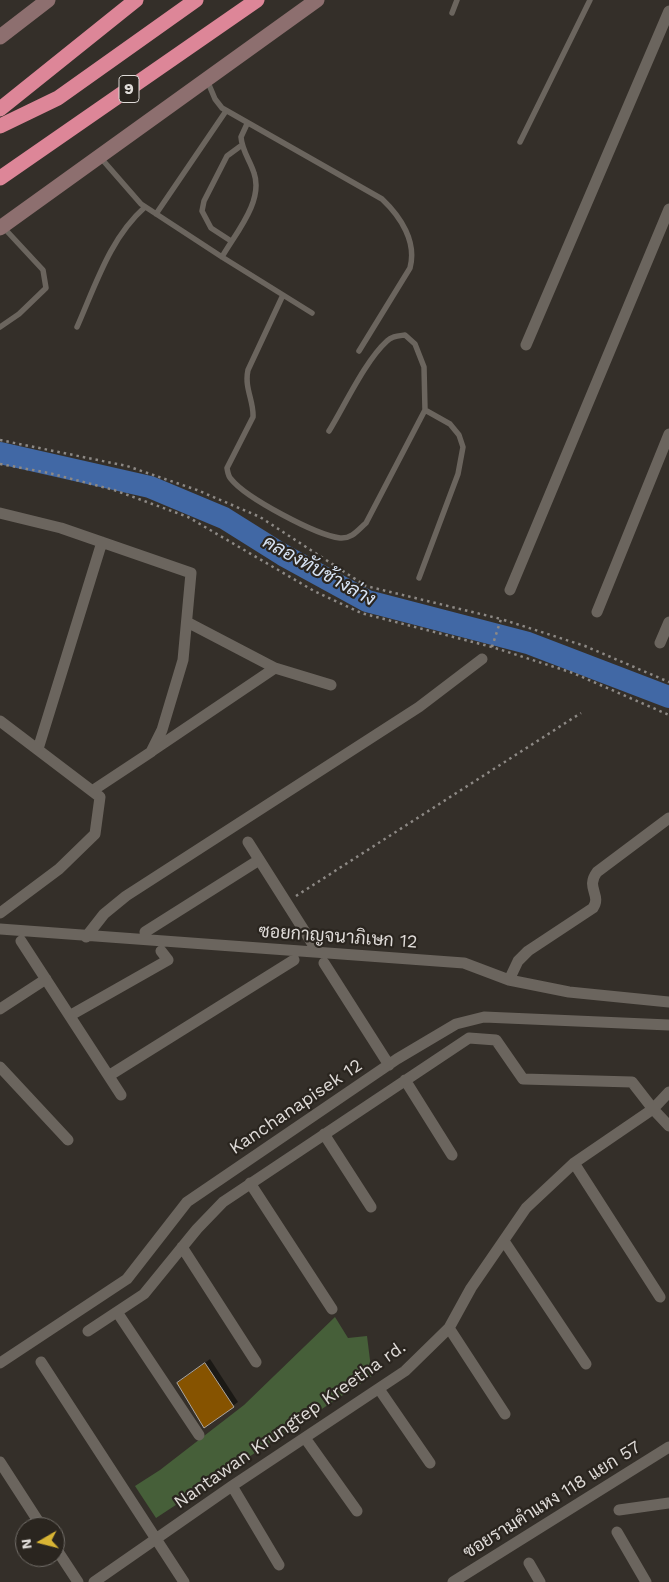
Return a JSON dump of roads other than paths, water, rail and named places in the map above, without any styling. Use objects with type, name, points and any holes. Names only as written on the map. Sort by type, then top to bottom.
[{"type":"highway","points":[[0,109],[136,0]]},
{"type":"highway","name":"9","points":[[0,126],[58,98],[196,0]]},
{"type":"highway","name":"9","points":[[0,178],[257,0]]},
{"type":"main road","points":[[1,227],[318,0]]},
{"type":"main road","points":[[2,31],[45,1]]},
{"type":"street","points":[[526,345],[669,12]]},
{"type":"street","points":[[510,590],[669,209]]},
{"type":"street","points":[[598,612],[669,434]]},
{"type":"street","points":[[0,513],[61,528],[191,573],[183,660],[162,730],[151,752]]},
{"type":"street","points":[[38,749],[102,542]]},
{"type":"street","points":[[187,622],[275,668],[331,685]]},
{"type":"street","points":[[660,644],[669,622]]},
{"type":"street","points":[[86,937],[104,914],[126,896],[419,707],[482,659]]},
{"type":"street","points":[[92,791],[275,668]]},
{"type":"street","points":[[0,721],[100,797],[95,834],[59,869],[0,913]]},
{"type":"street","points":[[509,980],[518,961],[528,951],[593,908],[596,903],[592,879],[597,872],[669,818]]},
{"type":"street","points":[[248,842],[313,946]]},
{"type":"street","points":[[145,932],[260,860]]},
{"type":"street","name":"ซอยกาญจนาภิเษก 12","points":[[0,929],[86,937],[464,963],[509,980],[569,992],[669,1002]]},
{"type":"street","points":[[22,941],[110,1075],[121,1095]]},
{"type":"street","points":[[71,1015],[168,960],[161,951]]},
{"type":"street","points":[[110,1075],[294,960]]},
{"type":"street","points":[[324,963],[389,1065]]},
{"type":"street","points":[[0,1009],[46,979]]},
{"type":"street","name":"Kanchanapisek 12","points":[[0,1363],[127,1279],[187,1202],[389,1065],[456,1024],[484,1017],[669,1025]]},
{"type":"street","points":[[88,1331],[144,1294],[182,1247],[223,1202],[470,1038],[496,1040],[523,1080],[632,1082],[669,1126]]},
{"type":"street","points":[[0,1067],[68,1140]]},
{"type":"street","points":[[405,1080],[452,1155]]},
{"type":"street","name":"Nantawan Krungtep Kreetha rd.","points":[[94,1582],[232,1486],[405,1371],[449,1328],[471,1288],[526,1208],[574,1164],[653,1109],[669,1092]]},
{"type":"street","points":[[324,1134],[371,1208]]},
{"type":"street","points":[[574,1164],[660,1297]]},
{"type":"street","points":[[250,1183],[332,1309]]},
{"type":"street","points":[[504,1241],[586,1364]]},
{"type":"street","points":[[182,1247],[256,1362]]},
{"type":"street","points":[[117,1312],[198,1435]]},
{"type":"street","points":[[449,1328],[505,1414]]},
{"type":"street","points":[[41,1362],[157,1537],[184,1582]]},
{"type":"street","points":[[379,1389],[430,1463]]},
{"type":"street","points":[[305,1438],[357,1512]]},
{"type":"street","name":"ซอยรามคำแหง 118 แยก 57","points":[[453,1582],[669,1447]]},
{"type":"street","points":[[0,1462],[36,1517]]},
{"type":"street","points":[[232,1486],[279,1565]]},
{"type":"street","points":[[619,1510],[669,1503]]},
{"type":"street","points":[[617,1532],[646,1582]]},
{"type":"street","points":[[65,1562],[78,1582]]},
{"type":"street","points":[[529,1562],[540,1582]]},
{"type":"lane","points":[[452,13],[457,0]]},
{"type":"lane","points":[[520,142],[590,0]]},
{"type":"lane","points":[[207,80],[215,99],[226,111],[382,199],[391,207],[406,232],[412,245],[413,256],[410,268],[359,352]]},
{"type":"lane","points":[[156,214],[226,111]]},
{"type":"lane","points":[[222,257],[254,201],[257,186],[254,173],[242,145],[241,137],[248,124]]},
{"type":"lane","points":[[231,241],[211,228],[202,211],[204,201],[227,156],[242,145]]},
{"type":"lane","points":[[100,156],[145,207],[312,313]]},
{"type":"lane","points":[[77,326],[116,240],[133,217],[145,207]]},
{"type":"lane","points":[[0,327],[19,314],[46,288],[43,270],[1,227]]},
{"type":"lane","points":[[283,295],[248,370],[245,382],[253,410],[253,417],[227,468],[229,477],[238,487],[301,525],[341,538],[353,536],[366,523],[425,410],[424,367],[415,344],[405,335],[393,336],[374,357],[329,431]]},
{"type":"lane","points":[[419,578],[458,474],[463,446],[459,435],[450,424],[425,410]]},
{"type":"waterway","name":"คลองทับช้างล่าง","points":[[0,453],[150,487],[224,518],[283,555],[367,601],[528,643],[669,697]]}]
